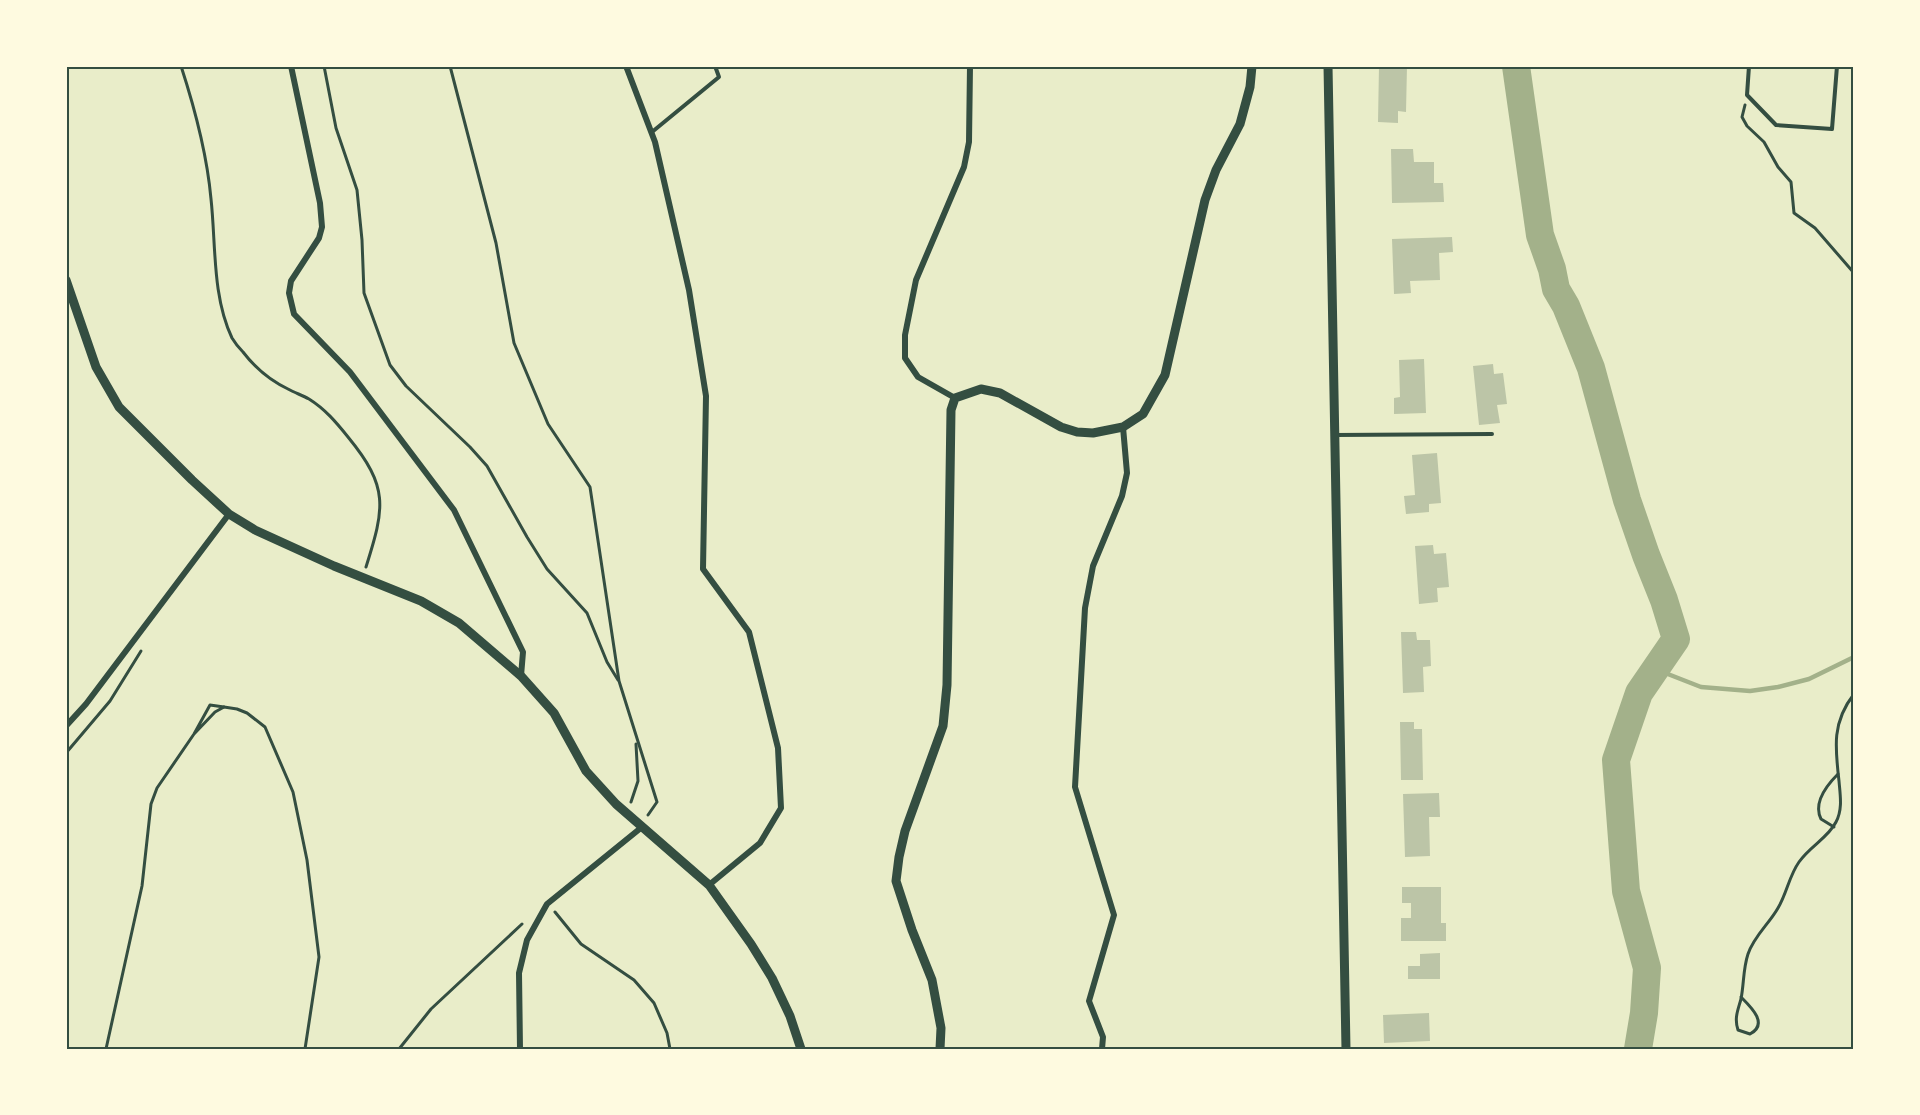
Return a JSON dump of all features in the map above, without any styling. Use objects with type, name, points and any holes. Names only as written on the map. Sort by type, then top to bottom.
[{"type":"street","points":[[291,66],[320,203],[322,227],[319,238],[291,281],[289,293],[294,314],[350,372],[454,510],[523,652],[521,676]]},
{"type":"street","points":[[626,66],[652,132],[689,290],[706,396],[703,569],[749,632],[778,748],[781,808],[760,843],[708,885]]},
{"type":"street","points":[[970,66],[969,142],[964,167],[916,280],[905,335],[905,358],[918,376],[955,398],[981,389],[1000,393],[1061,427],[1077,432],[1093,433],[1123,427],[1143,414],[1165,375],[1205,200],[1216,171],[1240,124],[1250,87],[1252,66]]},
{"type":"street","points":[[1328,66],[1346,1049]]},
{"type":"street","points":[[66,280],[96,367],[119,407],[229,514],[255,530],[421,601],[459,623],[521,676],[554,713],[586,771],[624,811],[643,823],[708,885],[751,944],[772,978],[790,1016],[801,1049]]},
{"type":"street","points":[[940,1049],[941,1028],[932,981],[896,881],[905,831],[943,726],[947,685],[951,410],[955,398]]},
{"type":"street","points":[[1102,1049],[1103,1037],[1089,1001],[1114,915],[1075,787],[1085,608],[1093,566],[1122,496],[1128,470],[1123,427]]},
{"type":"street","points":[[66,726],[86,704],[229,514]]},
{"type":"street","points":[[520,1049],[519,973],[527,940],[549,903],[643,823]]},
{"type":"lane","points":[[652,132],[719,77],[716,66]]},
{"type":"lane","points":[[1749,66],[1747,95],[1776,125],[1832,129],[1837,66]]},
{"type":"lane","points":[[1335,435],[1492,434]]},
{"type":"path","points":[[181,66],[196,112],[211,196],[220,295],[233,339],[255,368],[267,378],[308,398],[327,412],[365,459],[376,480],[381,501],[378,522],[363,577]]},
{"type":"path","points":[[324,66],[336,128],[357,190],[364,293],[390,365],[406,386],[487,466],[548,569],[587,613],[607,662],[619,681]]},
{"type":"path","points":[[450,66],[496,243],[514,343],[548,424],[590,487],[619,681],[657,802],[643,823]]},
{"type":"path","points":[[1747,95],[1742,117],[1747,126],[1764,142],[1778,167],[1791,182],[1794,213],[1815,228],[1854,273]]},
{"type":"path","points":[[1741,997],[1757,1014],[1759,1021],[1758,1027],[1750,1034],[1738,1030],[1735,1022],[1748,952],[1756,937],[1778,908],[1800,861],[1834,827],[1840,809],[1837,724],[1845,705],[1854,694]]},
{"type":"path","points":[[106,1049],[142,886],[151,804],[158,788],[194,734],[210,705],[237,709],[247,713],[265,727],[293,792],[307,860],[319,957],[304,1049]]},
{"type":"path","points":[[194,734],[215,711],[224,707]]},
{"type":"path","points":[[624,811],[632,802],[638,781],[636,740]]},
{"type":"path","points":[[1834,827],[1821,819],[1818,808],[1824,791],[1838,774]]},
{"type":"path","points":[[549,903],[581,944],[634,980],[654,1003],[667,1033],[670,1049]]},
{"type":"path","points":[[399,1049],[431,1009],[523,923]]},
{"type":"building","points":[[1379,66],[1407,66],[1406,112],[1398,111],[1398,123],[1378,122]]},
{"type":"building","points":[[1391,149],[1413,149],[1414,162],[1434,162],[1434,183],[1443,183],[1444,202],[1392,203]]},
{"type":"building","points":[[1452,237],[1453,252],[1439,253],[1440,280],[1410,281],[1411,293],[1394,294],[1392,239]]},
{"type":"building","points":[[1424,359],[1426,413],[1394,414],[1394,398],[1400,397],[1399,360]]},
{"type":"building","points":[[1493,364],[1494,374],[1503,373],[1507,404],[1497,405],[1500,423],[1479,425],[1473,366]]},
{"type":"building","points":[[1437,453],[1441,503],[1429,504],[1429,512],[1406,514],[1404,496],[1415,495],[1412,455]]},
{"type":"building","points":[[1433,545],[1434,554],[1446,553],[1449,587],[1437,588],[1438,602],[1419,604],[1415,546]]},
{"type":"building","points":[[1401,632],[1416,632],[1417,640],[1430,640],[1431,666],[1423,667],[1424,692],[1403,693]]},
{"type":"building","points":[[1400,722],[1414,722],[1414,729],[1422,729],[1423,780],[1401,780]]},
{"type":"building","points":[[1439,793],[1440,817],[1429,817],[1430,856],[1405,857],[1403,794]]},
{"type":"building","points":[[1402,887],[1441,887],[1441,923],[1446,923],[1446,941],[1401,941],[1401,918],[1411,918],[1411,903],[1402,903]]},
{"type":"building","points":[[1440,953],[1440,979],[1408,979],[1408,966],[1420,966],[1420,954]]},
{"type":"building","points":[[1429,1013],[1430,1041],[1384,1043],[1383,1015]]},
{"type":"waterway","points":[[1516,66],[1540,235],[1552,269],[1556,289],[1566,306],[1591,368],[1627,500],[1676,639],[1639,693],[1616,760],[1626,891],[1647,968],[1644,1013],[1638,1049]]},
{"type":"waterway","points":[[1655,669],[1701,687],[1750,691],[1809,679],[1854,657]]}]
